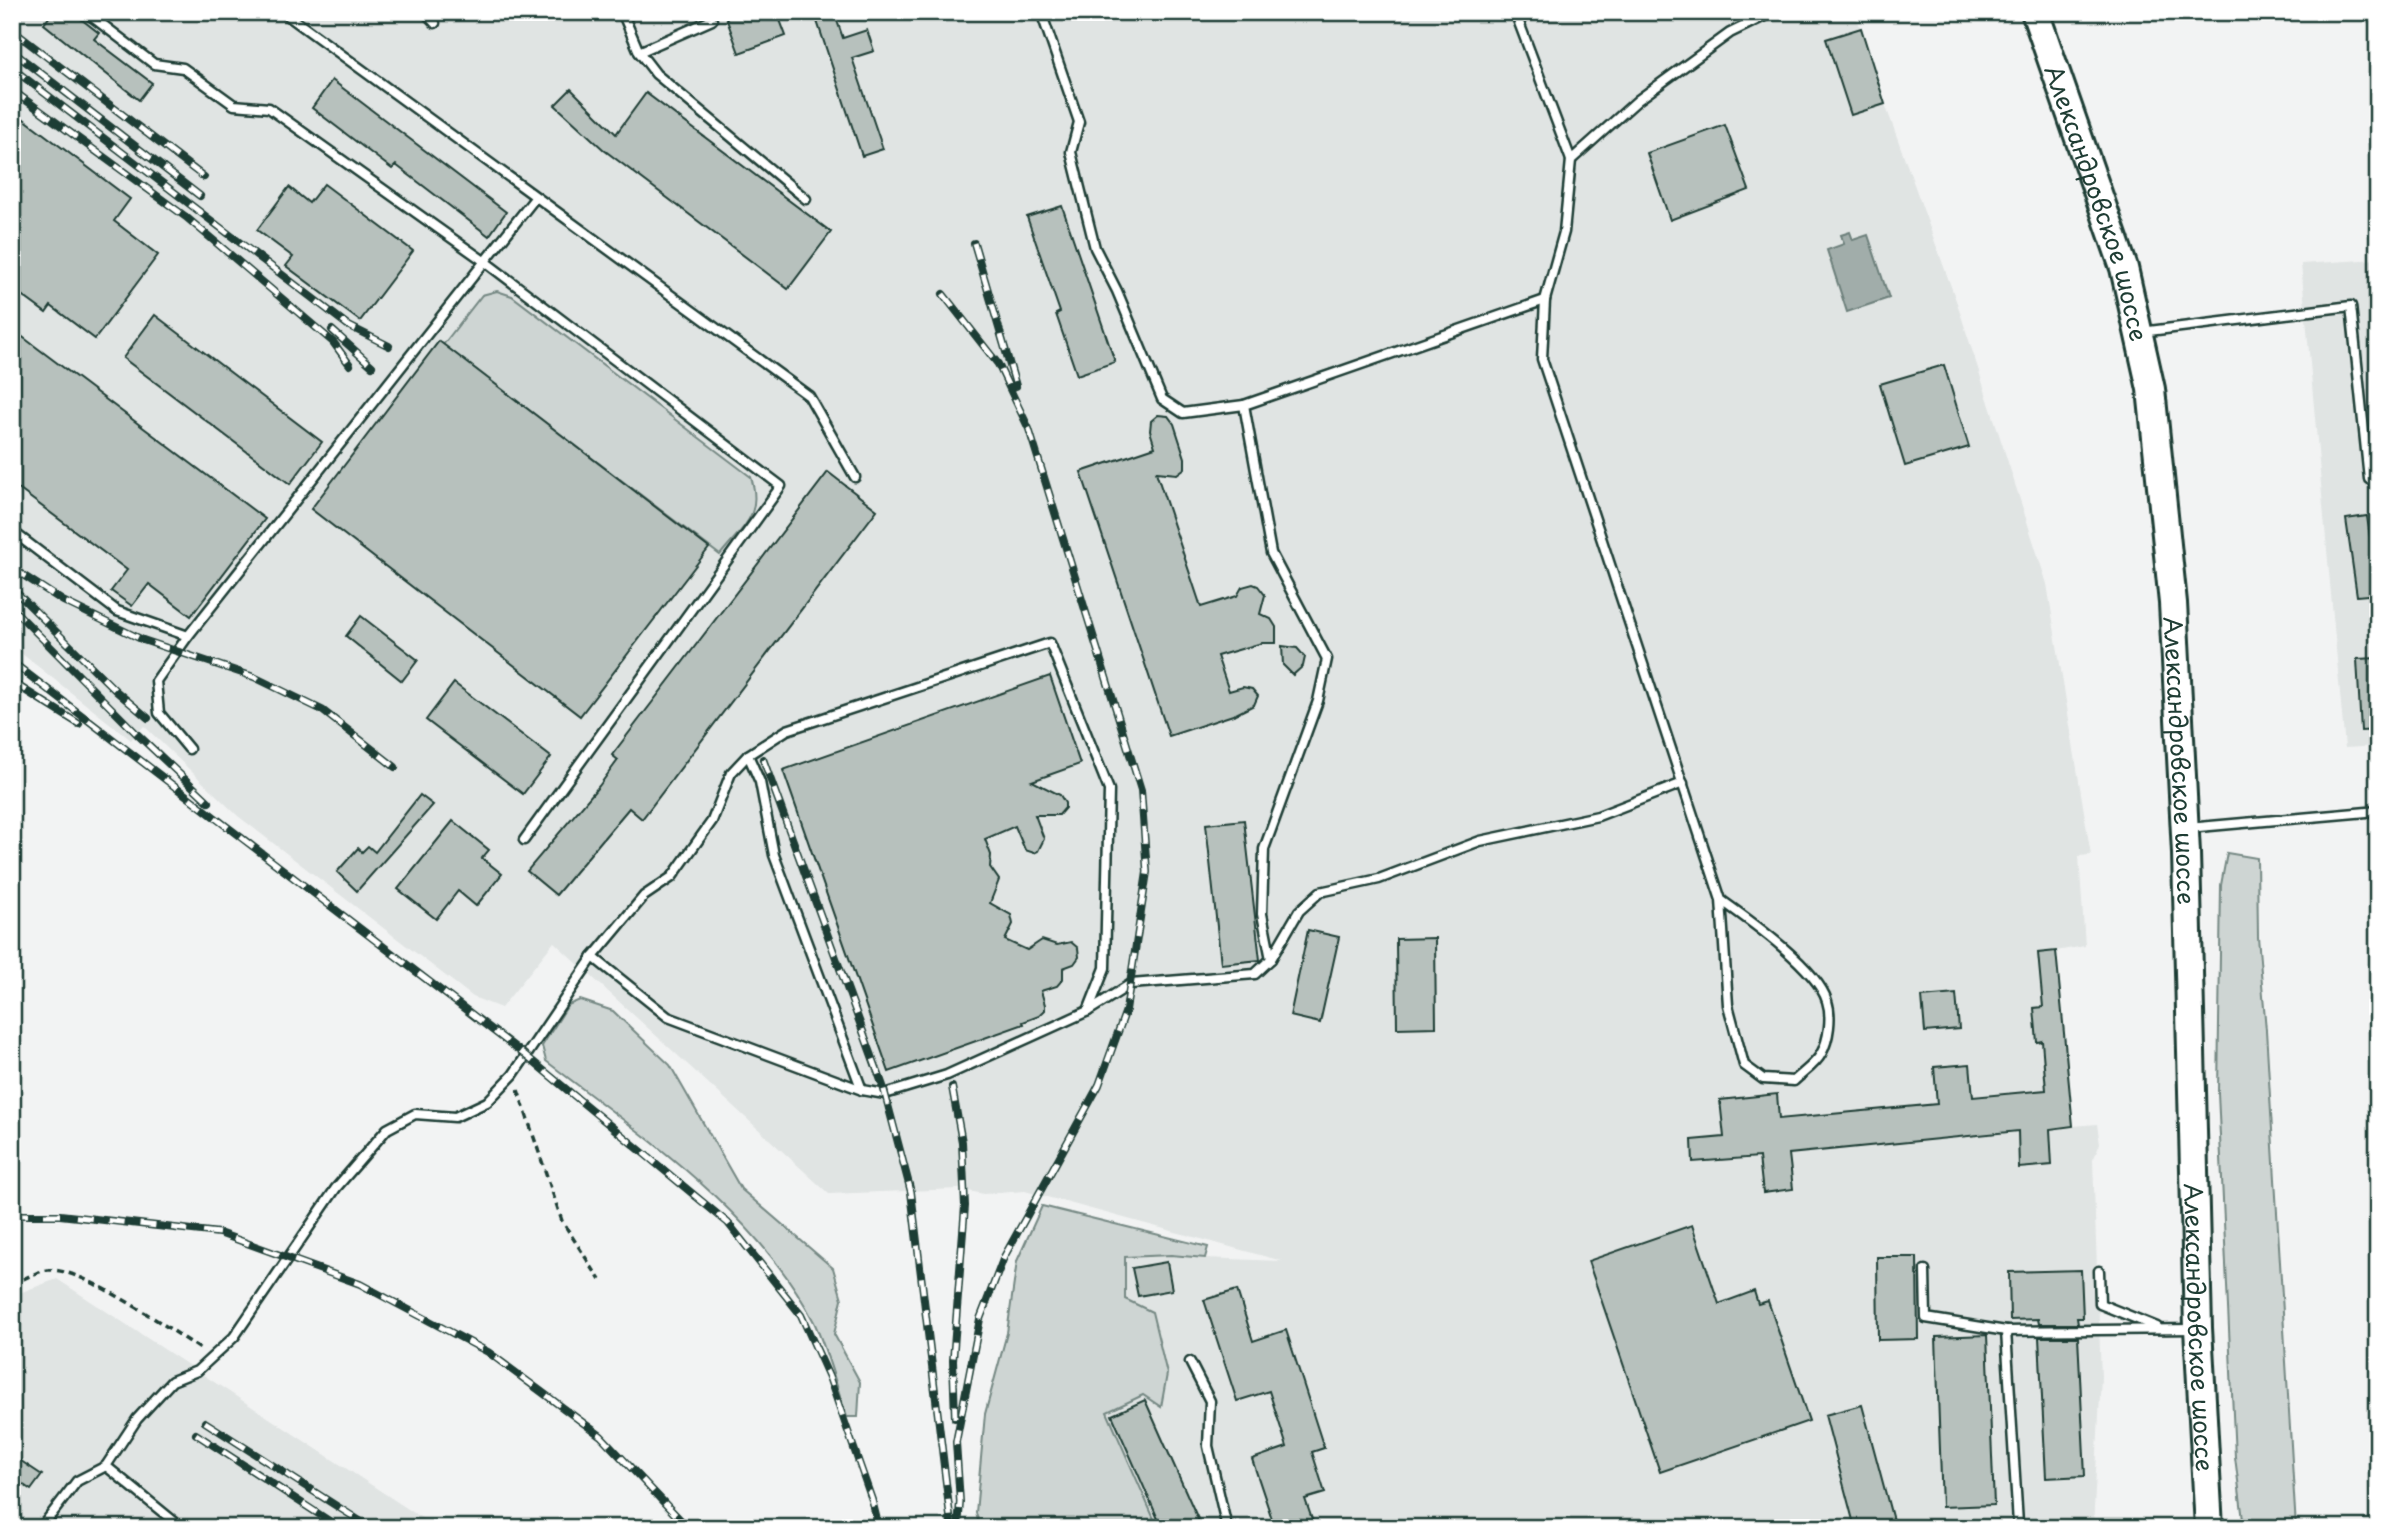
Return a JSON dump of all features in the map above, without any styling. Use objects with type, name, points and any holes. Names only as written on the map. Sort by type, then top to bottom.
[{"type":"main road","name":"Александровское шоссе","points":[[2035,12],[2124,268],[2151,389],[2173,603],[2185,828],[2198,1328],[2209,1528]]},
{"type":"lane","points":[[86,12],[153,64],[183,68],[234,105],[269,108],[484,261],[781,486],[524,840]]},
{"type":"lane","points":[[283,12],[809,396],[855,477]]},
{"type":"lane","points":[[425,12],[435,23]]},
{"type":"lane","points":[[622,12],[639,52],[656,74],[806,199]]},
{"type":"lane","points":[[1041,12],[1079,122],[1071,152],[1095,248],[1117,291],[1162,399],[1183,413],[1244,405],[1545,300]]},
{"type":"lane","points":[[1516,12],[1571,160],[1564,232],[1545,300],[1542,359],[1721,900],[1728,1005],[1744,1065],[1763,1079],[1794,1081],[1821,1055],[1830,1025],[1827,1000],[1814,979],[1769,935],[1721,900]]},
{"type":"lane","points":[[1571,160],[1648,92],[1730,33],[1773,12]]},
{"type":"lane","points":[[639,52],[712,20]]},
{"type":"lane","points":[[189,749],[159,713],[156,681],[188,636],[535,198]]},
{"type":"lane","points":[[2138,333],[2351,306],[2369,479],[2378,484]]},
{"type":"lane","points":[[1244,405],[1271,553],[1326,659],[1318,701],[1264,849],[1262,914],[1271,959]]},
{"type":"lane","points":[[12,531],[117,611],[188,636]]},
{"type":"lane","points":[[41,1528],[77,1481],[106,1466],[137,1419],[172,1381],[197,1371],[234,1337],[336,1188],[387,1129],[415,1114],[456,1117],[487,1102],[513,1075],[593,957],[643,896],[672,877],[712,821],[731,773],[748,755],[787,730],[1050,643],[1109,790],[1105,968],[1088,1011]]},
{"type":"lane","points":[[748,755],[760,782],[774,855],[862,1090]]},
{"type":"lane","points":[[593,957],[668,1017],[862,1090],[885,1094],[947,1076],[1088,1011],[1131,984],[1255,974],[1271,959],[1299,911],[1320,892],[1379,879],[1480,841],[1598,816],[1682,783]]},
{"type":"lane","points":[[2185,828],[2378,811]]},
{"type":"lane","points":[[1925,1270],[1926,1318],[2006,1331],[2198,1328]]},
{"type":"lane","points":[[2099,1271],[2100,1304],[2163,1330]]},
{"type":"lane","points":[[2006,1331],[2018,1524]]},
{"type":"lane","points":[[1190,1362],[1210,1401],[1208,1446],[1227,1528]]},
{"type":"lane","points":[[106,1466],[182,1528]]},
{"type":"path","points":[[513,1075],[562,1221],[600,1280]]},
{"type":"path","points":[[12,1284],[47,1270],[71,1273],[124,1299],[212,1357]]},
{"type":"shaded area","points":[[12,12],[1855,12],[1885,104],[1957,303],[2047,584],[2091,855],[2079,856],[2085,946],[2056,951],[2073,1126],[2097,1124],[2100,1144],[2093,1160],[2101,1377],[2093,1528],[1158,1528],[1107,1412],[1143,1395],[1125,1299],[1125,1257],[1171,1255],[1282,1261],[1025,1191],[984,1194],[959,1189],[829,1194],[554,942],[501,1008],[473,997],[238,816],[144,726],[131,740],[12,646]]},
{"type":"shaded area","points":[[1850,232],[1853,240],[1868,235],[1889,298],[1847,312],[1827,250],[1844,244],[1841,235]]},
{"type":"shaded area","points":[[2378,259],[2378,746],[2345,748],[2301,264]]},
{"type":"shaded area","points":[[497,291],[512,296],[751,477],[754,490],[753,511],[743,528],[720,555],[443,345],[482,295]]},
{"type":"shaded area","points":[[2227,853],[2257,858],[2258,937],[2296,1528],[2244,1528],[2235,1457],[2218,1093],[2221,885]]},
{"type":"shaded area","points":[[580,1000],[613,1011],[670,1065],[741,1189],[833,1268],[842,1299],[834,1334],[860,1382],[858,1417],[847,1417],[814,1322],[790,1282],[762,1245],[695,1178],[546,1061],[542,1046],[568,1005]]},
{"type":"shaded area","points":[[1042,1206],[1208,1247],[1205,1258],[1171,1255],[1125,1257],[1125,1299],[1152,1312],[1167,1374],[1161,1407],[1143,1395],[1107,1412],[1158,1528],[980,1528],[976,1513],[985,1414],[1007,1333],[1017,1261]]},
{"type":"shaded area","points":[[57,1279],[437,1528],[12,1528],[12,1303],[19,1293]]},
{"type":"building","points":[[53,12],[72,12],[99,33],[94,39],[152,83],[139,100],[44,24]]},
{"type":"building","points":[[724,12],[777,12],[786,36],[739,53]]},
{"type":"building","points":[[814,12],[834,12],[843,38],[867,30],[874,51],[852,58],[883,149],[862,156]]},
{"type":"building","points":[[1861,28],[1885,104],[1851,115],[1826,39]]},
{"type":"building","points":[[332,80],[506,212],[489,236],[396,165],[392,169],[312,108]]},
{"type":"building","points":[[571,89],[616,134],[646,93],[831,232],[788,289],[604,150],[555,105]]},
{"type":"building","points":[[12,110],[130,199],[114,221],[158,255],[95,339],[51,306],[46,313],[12,288]]},
{"type":"building","points":[[1725,125],[1749,190],[1670,220],[1647,153]]},
{"type":"building","points":[[324,184],[413,251],[360,321],[286,266],[293,257],[257,230],[289,187],[309,203]]},
{"type":"building","points":[[1062,206],[1115,362],[1077,375],[1056,314],[1060,312],[1027,217]]},
{"type":"building","points":[[155,315],[322,442],[290,484],[123,358]]},
{"type":"building","points":[[12,329],[265,519],[191,616],[149,584],[132,606],[111,591],[127,570],[12,484]]},
{"type":"building","points":[[439,341],[709,548],[580,716],[311,509]]},
{"type":"building","points":[[1944,365],[1969,447],[1905,466],[1880,384]]},
{"type":"building","points":[[1158,415],[1168,416],[1174,424],[1185,458],[1185,468],[1177,474],[1156,472],[1201,607],[1237,596],[1242,587],[1253,584],[1265,595],[1260,614],[1271,619],[1276,627],[1276,643],[1262,643],[1217,656],[1229,691],[1243,687],[1252,689],[1258,696],[1254,705],[1236,714],[1169,736],[1081,472],[1155,447],[1150,431],[1151,421]]},
{"type":"building","points":[[828,472],[877,510],[642,819],[629,808],[556,895],[527,871],[599,786],[618,760],[612,755]]},
{"type":"building","points":[[2367,516],[2378,594],[2357,596],[2346,519]]},
{"type":"building","points":[[361,616],[418,660],[402,681],[346,636]]},
{"type":"building","points":[[1282,646],[1297,648],[1305,657],[1303,666],[1293,675],[1283,665]]},
{"type":"building","points":[[2378,658],[2378,730],[2361,731],[2357,659]]},
{"type":"building","points":[[1050,676],[1080,764],[1032,781],[1060,795],[1065,803],[1065,808],[1059,815],[1035,815],[1044,839],[1038,851],[1034,853],[1025,850],[1015,826],[985,839],[991,855],[990,867],[999,880],[990,903],[1011,915],[1013,924],[1005,940],[1027,950],[1042,940],[1057,945],[1071,942],[1078,948],[1079,957],[1074,964],[1063,968],[1063,979],[1057,986],[1041,991],[1045,1010],[1039,1016],[1023,1022],[1024,1024],[889,1072],[783,770]]},
{"type":"building","points":[[454,683],[551,757],[523,794],[426,720]]},
{"type":"building","points":[[420,795],[433,805],[357,891],[337,872],[358,848],[362,852],[368,846],[375,852]]},
{"type":"building","points":[[1244,820],[1260,960],[1221,964],[1206,824]]},
{"type":"building","points":[[453,821],[489,850],[482,858],[502,874],[476,906],[458,891],[436,919],[398,889]]},
{"type":"building","points":[[1308,930],[1339,937],[1320,1023],[1290,1016]]},
{"type":"building","points":[[1435,938],[1436,1027],[1397,1028],[1396,939]]},
{"type":"building","points":[[2056,951],[2073,1126],[2050,1129],[2052,1165],[2019,1168],[2018,1131],[1789,1154],[1793,1189],[1763,1193],[1759,1157],[1693,1162],[1692,1140],[1724,1137],[1720,1100],[1777,1094],[1779,1119],[1937,1104],[1934,1067],[1970,1064],[1973,1097],[2046,1090],[2042,1041],[2037,1042],[2034,1008],[2043,1007],[2038,953]]},
{"type":"building","points":[[1956,994],[1959,1029],[1925,1032],[1922,997]]},
{"type":"building","points":[[1692,1225],[1719,1304],[1754,1291],[1758,1304],[1768,1301],[1809,1421],[1660,1472],[1588,1261]]},
{"type":"building","points":[[1877,1257],[1917,1257],[1918,1339],[1878,1340]]},
{"type":"building","points":[[1167,1262],[1172,1290],[1138,1296],[1132,1268]]},
{"type":"building","points":[[2081,1270],[2083,1318],[2077,1318],[2078,1324],[2039,1324],[2038,1319],[2010,1320],[2009,1272]]},
{"type":"building","points":[[1237,1290],[1253,1341],[1286,1330],[1324,1448],[1312,1452],[1325,1493],[1305,1499],[1315,1528],[1275,1528],[1252,1459],[1287,1447],[1269,1391],[1237,1401],[1204,1300]]},
{"type":"building","points":[[1987,1335],[1994,1505],[1942,1507],[1936,1337]]},
{"type":"building","points":[[2039,1337],[2078,1337],[2085,1476],[2046,1478]]},
{"type":"building","points":[[1145,1400],[1202,1528],[1162,1528],[1112,1415]]},
{"type":"building","points":[[1862,1405],[1895,1528],[1855,1528],[1825,1415]]},
{"type":"building","points":[[12,1455],[42,1475],[31,1490],[12,1477]]},
{"type":"railway","points":[[12,30],[204,177]]},
{"type":"railway","points":[[12,51],[200,196]]},
{"type":"railway","points":[[12,68],[349,326],[389,346]]},
{"type":"railway","points":[[12,90],[186,217],[333,342],[350,365]]},
{"type":"railway","points":[[974,243],[1016,386]]},
{"type":"railway","points":[[943,294],[998,364],[1029,429],[1141,790],[1147,872],[1126,1010],[1099,1085],[1004,1257],[980,1319],[956,1442],[960,1502],[958,1528]]},
{"type":"railway","points":[[332,330],[372,366]]},
{"type":"railway","points":[[12,568],[63,601],[143,640],[254,677],[322,710],[395,767]]},
{"type":"railway","points":[[12,588],[116,691],[148,718]]},
{"type":"railway","points":[[12,608],[209,802]]},
{"type":"railway","points":[[12,662],[525,1055],[728,1223],[801,1315],[829,1377],[872,1500],[879,1528]]},
{"type":"railway","points":[[12,682],[79,724]]},
{"type":"railway","points":[[763,759],[883,1086],[911,1192],[951,1524]]},
{"type":"railway","points":[[952,1087],[962,1142],[965,1206],[953,1360],[955,1418]]},
{"type":"railway","points":[[12,1215],[60,1215],[219,1233],[360,1284],[488,1352],[601,1436],[688,1528]]},
{"type":"railway","points":[[205,1422],[371,1528]]},
{"type":"railway","points":[[196,1434],[340,1528]]}]
